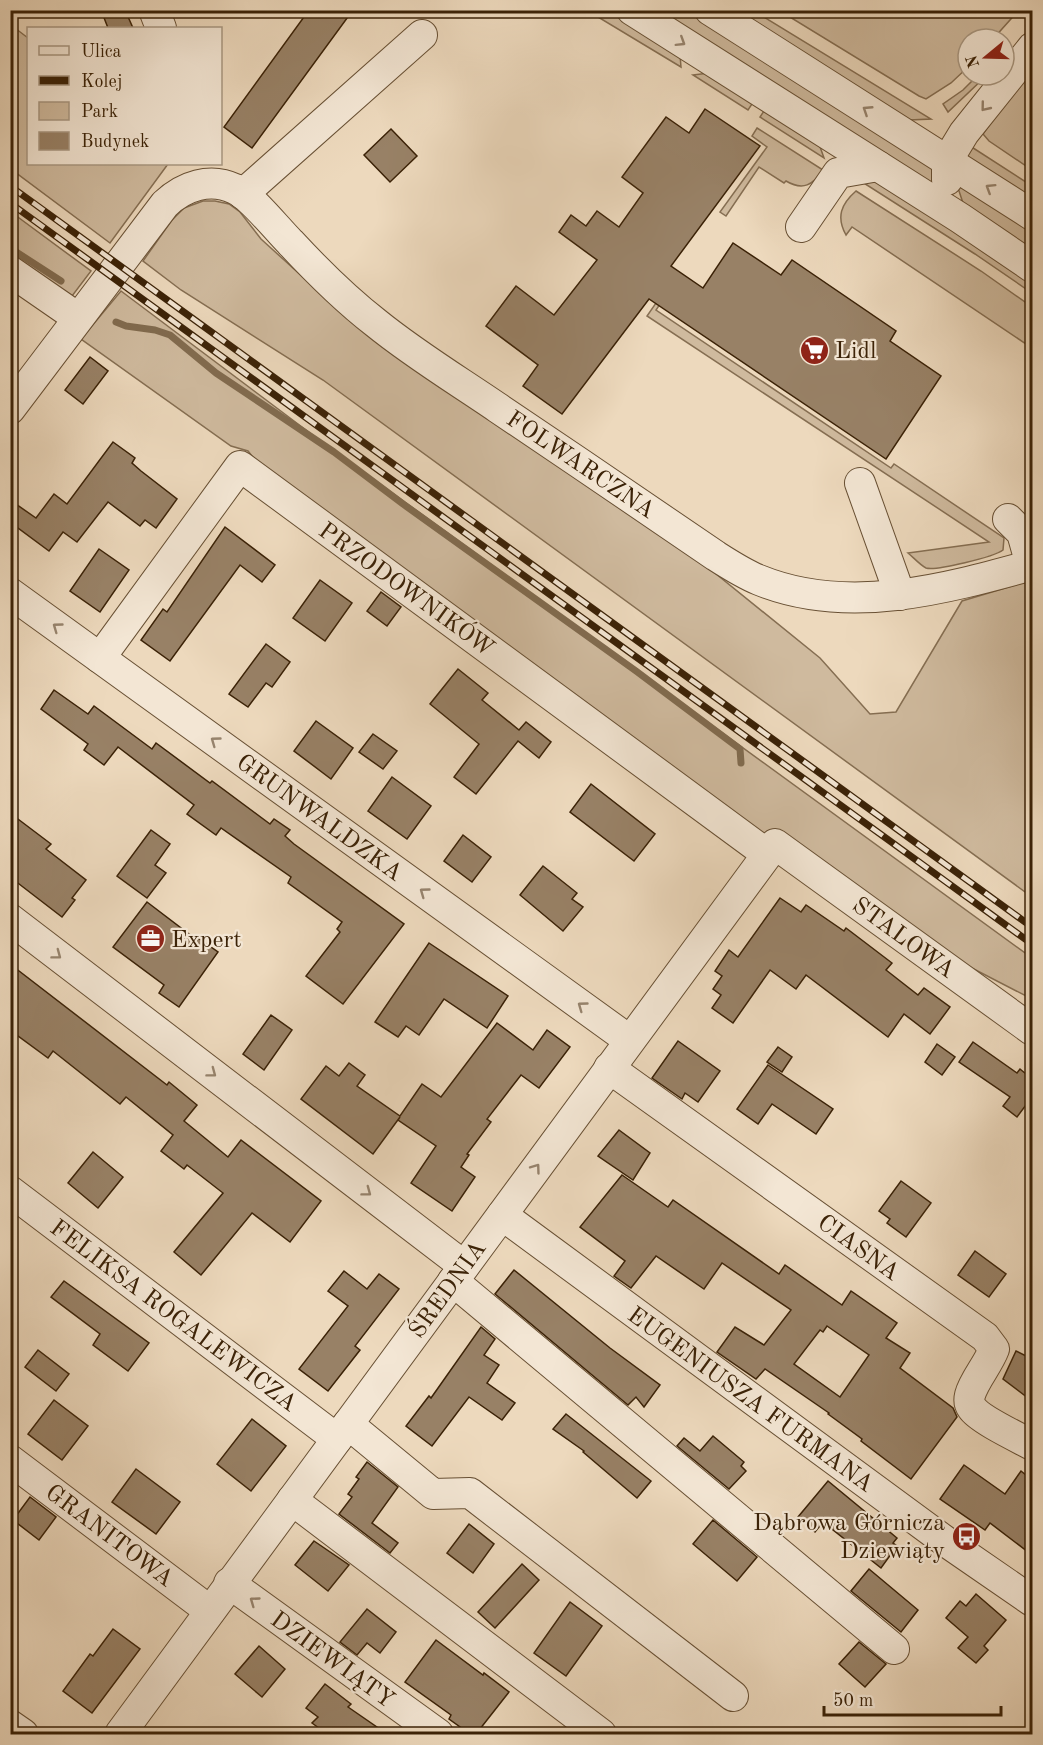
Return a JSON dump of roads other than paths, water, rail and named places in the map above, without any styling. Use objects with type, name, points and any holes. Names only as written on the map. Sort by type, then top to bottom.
[{"type":"street","points":[[154,10],[160,27]]},
{"type":"street","points":[[632,10],[960,218],[1032,267]]},
{"type":"street","points":[[710,10],[1032,215]]},
{"type":"street","points":[[243,194],[422,35]]},
{"type":"street","points":[[960,218],[949,201],[947,161],[964,133],[1032,48]]},
{"type":"street","points":[[823,130],[838,173]]},
{"type":"street","points":[[801,227],[838,173],[878,166]]},
{"type":"street","points":[[10,409],[165,204],[201,178]]},
{"type":"street","name":"FOLWARCZNA","points":[[201,178],[227,185],[243,194],[340,291],[402,344],[738,570],[777,586],[817,596],[844,598],[900,595],[1032,565]]},
{"type":"street","points":[[10,271],[78,318]]},
{"type":"street","name":"PRZODOWNIKÓW","points":[[100,658],[240,465],[771,849]]},
{"type":"street","points":[[860,483],[900,595]]},
{"type":"street","points":[[1008,519],[1022,533],[1032,565]]},
{"type":"street","name":"GRUNWALDZKA","points":[[10,593],[629,1040]]},
{"type":"street","name":"STALOWA","points":[[771,849],[1032,1030]]},
{"type":"street","name":"ŚREDNIA","points":[[120,1734],[771,849]]},
{"type":"street","points":[[10,919],[458,1274],[894,1649]]},
{"type":"street","name":"CIASNA","points":[[609,1068],[985,1337],[994,1349],[971,1391],[969,1403],[972,1410],[1032,1445]]},
{"type":"street","name":"FELIKSA ROGALEWICZA","points":[[10,1191],[433,1494],[470,1493],[733,1696]]},
{"type":"street","name":"EUGENIUSZA FURMANA","points":[[502,1215],[945,1541],[1032,1601]]},
{"type":"street","name":"GRANITOWA","points":[[10,1460],[210,1611]]},
{"type":"street","points":[[292,1500],[601,1734]]},
{"type":"street","name":"DZIEWIĄTY","points":[[229,1583],[438,1734]]},
{"type":"street","points":[[10,1725],[23,1734]]},
{"type":"waterway","points":[[10,248],[61,281]]},
{"type":"waterway","points":[[116,322],[170,335],[216,373],[334,452],[636,671],[740,749],[741,763]]},
{"type":"railway","points":[[10,186],[1032,927]]},
{"type":"railway","points":[[10,203],[1032,944]]},
{"type":"place","name":"Lidl","points":[[814,350]]},
{"type":"place","name":"Expert","points":[[150,939]]},
{"type":"place","name":"Dąbrowa Górnicza Dziewiąty","points":[[966,1536]]}]
